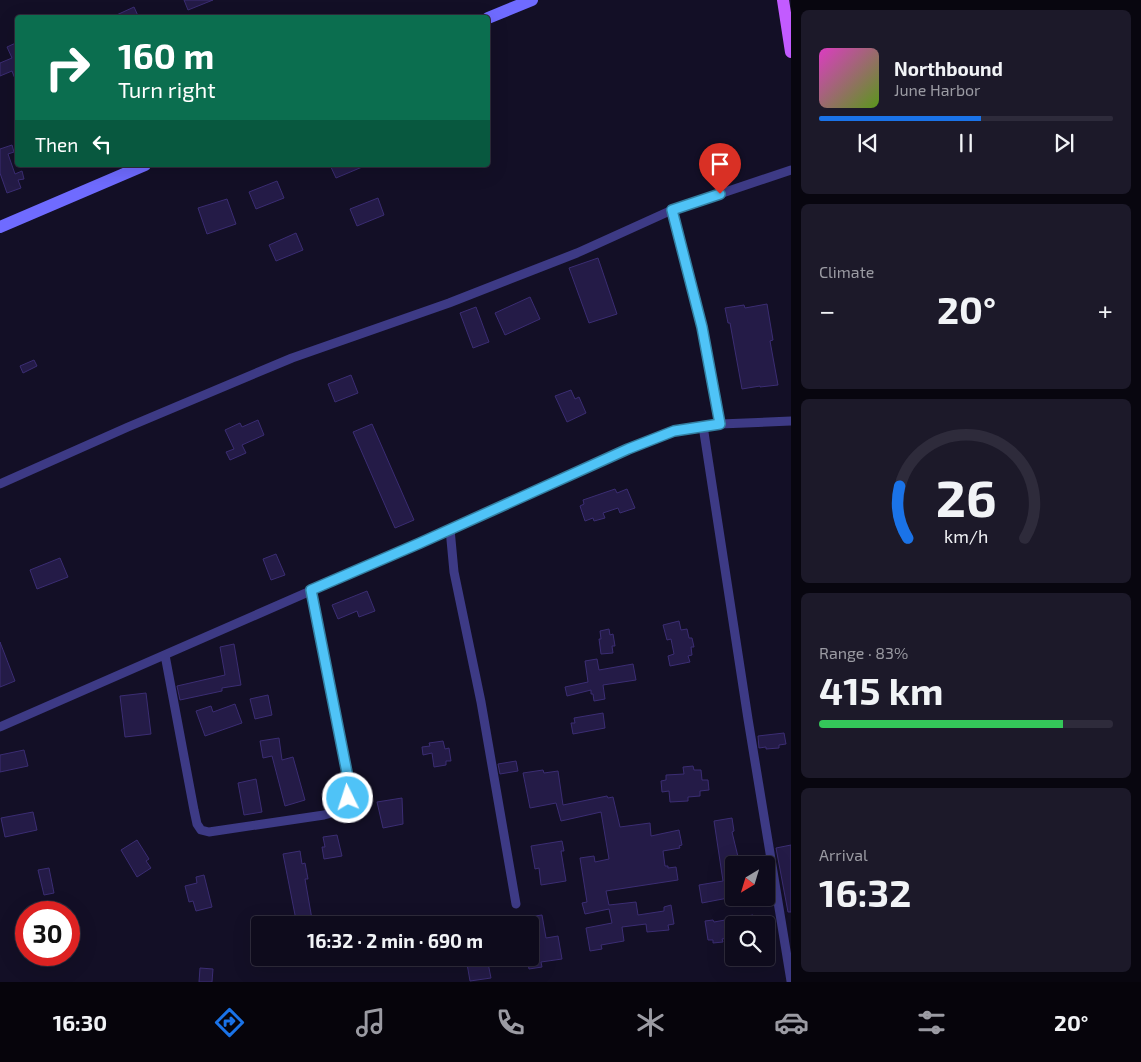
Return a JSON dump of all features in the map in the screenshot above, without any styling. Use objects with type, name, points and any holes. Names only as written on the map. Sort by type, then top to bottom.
[{"type":"main road","points":[[783,0],[791,52]]},
{"type":"street","points":[[490,17],[532,0]]},
{"type":"street","points":[[0,226],[141,167]]},
{"type":"street","points":[[0,484],[128,426],[292,358],[440,306],[578,253],[672,210],[791,170]]},
{"type":"street","points":[[672,210],[702,327],[720,424]]},
{"type":"street","points":[[0,727],[420,543],[628,449],[674,431],[720,424],[791,421]]},
{"type":"street","points":[[704,426],[748,719],[791,981],[782,982]]},
{"type":"street","points":[[450,528],[454,572],[481,702],[516,904]]},
{"type":"street","points":[[164,655],[194,810],[197,824],[201,830],[209,832],[324,816],[334,812],[343,806],[348,798],[350,788],[311,590]]},
{"type":"building","points":[[184,0],[213,0],[188,10]]},
{"type":"building","points":[[134,7],[138,15],[117,15]]},
{"type":"building","points":[[15,43],[15,79],[12,71],[0,76],[0,63],[12,58],[7,47]]},
{"type":"building","points":[[12,145],[14,152],[8,154],[15,174],[22,171],[24,179],[18,180],[21,188],[7,193],[0,173],[0,149]]},
{"type":"building","points":[[331,167],[362,167],[336,178]]},
{"type":"building","points":[[277,181],[284,198],[256,209],[249,192]]},
{"type":"building","points":[[378,198],[384,215],[357,226],[350,209]]},
{"type":"building","points":[[227,199],[236,224],[207,234],[198,208]]},
{"type":"building","points":[[296,233],[303,250],[276,261],[269,245]]},
{"type":"building","points":[[598,258],[617,314],[589,323],[569,268]]},
{"type":"building","points":[[530,297],[540,319],[505,335],[495,313]]},
{"type":"building","points":[[767,304],[773,340],[770,341],[778,385],[742,389],[730,323],[728,323],[725,308],[744,305],[745,308]]},
{"type":"building","points":[[476,307],[489,342],[473,348],[460,313]]},
{"type":"building","points":[[34,360],[37,366],[23,373],[20,366]]},
{"type":"building","points":[[351,375],[358,393],[335,402],[328,384]]},
{"type":"building","points":[[571,390],[575,399],[579,397],[586,413],[567,422],[555,396]]},
{"type":"building","points":[[258,420],[264,435],[242,445],[246,453],[230,460],[226,452],[234,449],[225,430],[240,423],[242,427]]},
{"type":"building","points":[[372,424],[414,520],[395,528],[353,432]]},
{"type":"building","points":[[615,489],[617,493],[627,489],[635,508],[620,513],[618,508],[603,513],[605,518],[594,521],[593,518],[585,521],[580,506],[584,504],[583,500]]},
{"type":"building","points":[[276,554],[285,575],[271,580],[263,559]]},
{"type":"building","points":[[60,558],[68,577],[37,589],[30,570]]},
{"type":"building","points":[[367,591],[375,611],[359,617],[357,611],[338,619],[332,605]]},
{"type":"building","points":[[679,621],[681,630],[687,629],[694,647],[691,647],[692,655],[688,656],[690,662],[670,666],[668,656],[674,654],[671,639],[667,640],[663,625]]},
{"type":"building","points":[[609,629],[610,635],[613,634],[615,646],[612,646],[613,653],[601,654],[600,631]]},
{"type":"building","points":[[0,642],[15,681],[0,687]]},
{"type":"building","points":[[234,644],[241,685],[222,688],[222,691],[180,700],[177,686],[225,675],[220,647]]},
{"type":"building","points":[[597,659],[599,670],[633,664],[636,680],[603,685],[605,699],[594,701],[591,690],[567,696],[565,687],[588,682],[585,661]]},
{"type":"building","points":[[146,693],[151,734],[125,737],[120,696]]},
{"type":"building","points":[[268,695],[272,715],[255,719],[250,699]]},
{"type":"building","points":[[235,704],[242,723],[205,736],[196,711],[211,706],[213,712]]},
{"type":"building","points":[[603,713],[605,728],[573,734],[571,723],[575,723],[574,718]]},
{"type":"building","points":[[784,733],[786,744],[779,745],[779,748],[759,748],[758,736]]},
{"type":"building","points":[[279,738],[282,760],[293,757],[305,800],[285,806],[272,756],[263,758],[260,741]]},
{"type":"building","points":[[443,741],[445,749],[449,748],[451,761],[446,761],[446,765],[434,767],[432,753],[423,755],[422,747],[430,746],[429,743]]},
{"type":"building","points":[[24,750],[28,766],[0,772],[0,755]]},
{"type":"building","points":[[516,761],[518,771],[500,774],[498,764]]},
{"type":"building","points":[[693,766],[694,770],[701,770],[702,780],[708,780],[709,790],[700,791],[700,796],[688,797],[688,801],[670,802],[669,791],[662,792],[661,781],[666,780],[666,775],[684,774],[683,767]]},
{"type":"building","points":[[543,770],[544,773],[558,771],[563,805],[607,796],[608,798],[613,797],[620,827],[650,823],[651,836],[679,830],[682,845],[679,846],[680,848],[663,851],[665,866],[668,866],[668,868],[676,867],[678,880],[606,891],[609,905],[636,902],[638,915],[664,911],[664,907],[671,905],[674,924],[668,925],[669,930],[647,932],[646,924],[622,927],[624,941],[601,945],[602,949],[590,951],[586,928],[612,923],[609,909],[585,914],[582,903],[587,902],[580,858],[594,856],[595,862],[609,859],[601,812],[561,821],[556,803],[530,808],[523,773]]},
{"type":"building","points":[[256,779],[262,812],[244,815],[238,783]]},
{"type":"building","points":[[402,798],[403,824],[383,828],[377,802]]},
{"type":"building","points":[[33,812],[37,830],[5,837],[1,818]]},
{"type":"building","points":[[732,818],[734,831],[732,832],[738,856],[725,856],[725,899],[702,903],[699,885],[723,881],[714,821]]},
{"type":"building","points":[[337,835],[342,856],[324,859],[322,847],[325,847],[323,837]]},
{"type":"building","points":[[137,840],[149,859],[146,861],[151,868],[137,877],[121,850]]},
{"type":"building","points":[[562,841],[564,851],[561,851],[566,881],[541,885],[539,868],[535,869],[531,846]]},
{"type":"building","points":[[791,845],[791,912],[788,912],[776,848]]},
{"type":"building","points":[[300,851],[302,864],[305,863],[308,879],[305,879],[311,916],[295,916],[283,854]]},
{"type":"building","points":[[49,868],[54,893],[44,895],[38,870]]},
{"type":"building","points":[[204,875],[212,907],[196,911],[193,901],[189,902],[185,886],[197,883],[196,877]]},
{"type":"building","points":[[542,915],[546,938],[558,936],[562,959],[541,962],[542,967],[529,969],[528,966],[539,966],[539,916],[535,916]]},
{"type":"building","points":[[713,920],[714,922],[725,920],[725,938],[722,939],[723,942],[713,943],[713,940],[708,940],[705,921]]},
{"type":"building","points":[[467,966],[489,966],[491,978],[470,981]]},
{"type":"building","points":[[200,968],[213,969],[212,982],[199,982]]},
{"type":"route","points":[[348,798],[350,788],[311,590],[628,449],[674,431],[720,424],[702,327],[672,210],[720,194]]}]
